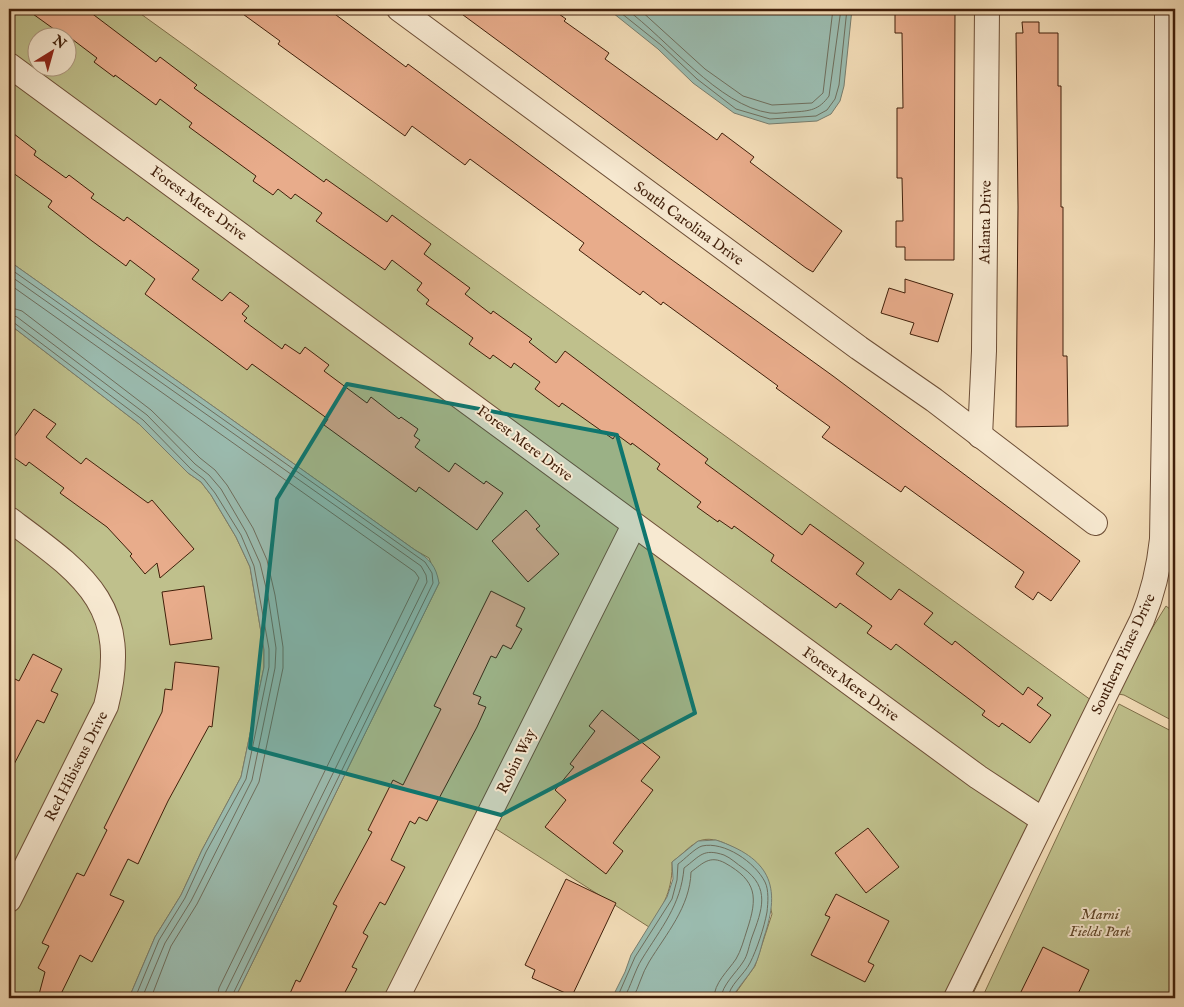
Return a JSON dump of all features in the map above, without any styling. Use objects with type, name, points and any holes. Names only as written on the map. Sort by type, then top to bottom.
[{"type":"street","name":"South Carolina Drive","points":[[399,9],[980,436]]},
{"type":"street","name":"Atlanta Drive","points":[[980,436],[984,351],[987,9]]},
{"type":"street","name":"Southern Pines Drive","points":[[956,998],[1142,620],[1152,594],[1159,567],[1162,539],[1167,249],[1167,9]]},
{"type":"street","name":"Forest Mere Drive","points":[[9,65],[472,403],[634,525],[978,777],[1043,820]]},
{"type":"street","points":[[980,436],[1095,523]]},
{"type":"street","name":"Red Hibiscus Drive","points":[[9,519],[72,568],[90,586],[102,606],[108,622],[114,658],[112,682],[106,706],[9,900]]},
{"type":"street","name":"Robin Way","points":[[397,998],[634,525]]},
{"type":"highlighted area","points":[[347,384],[617,435],[695,713],[501,815],[250,748],[277,499]]},
{"type":"green space","points":[[9,9],[134,9],[1102,708],[1166,606],[1175,613],[1175,722],[1124,695],[1118,694],[1111,700],[971,998],[732,998],[755,966],[772,914],[761,867],[722,842],[705,839],[697,842],[672,862],[669,888],[659,912],[649,927],[493,827],[404,998],[235,998],[439,583],[429,558],[415,550],[9,261]]},
{"type":"green space","points":[[9,324],[139,424],[188,473],[201,482],[236,537],[250,567],[264,650],[264,667],[241,777],[202,850],[181,895],[155,937],[129,998],[9,998]]},
{"type":"green space","name":"Marni Fields Park","points":[[1119,704],[1175,733],[1175,998],[982,998]]},
{"type":"water","points":[[608,9],[852,9],[844,86],[840,101],[831,114],[817,121],[769,124],[734,113],[693,83],[658,49]]},
{"type":"water","points":[[9,261],[425,557],[434,567],[438,577],[439,583],[235,998],[129,998],[155,937],[181,895],[202,850],[241,777],[264,667],[264,650],[250,567],[236,537],[201,482],[188,473],[139,424],[9,324]]},
{"type":"water","points":[[716,840],[748,855],[767,876],[771,888],[772,902],[769,919],[754,967],[732,998],[612,998],[631,955],[667,897],[673,879],[672,862],[698,841]]},
{"type":"building","points":[[26,9],[86,9],[156,62],[160,57],[197,85],[194,88],[324,182],[326,179],[387,222],[392,215],[431,244],[424,254],[470,288],[465,294],[491,314],[493,311],[532,339],[529,342],[556,363],[565,351],[708,459],[705,463],[802,535],[810,524],[864,563],[856,574],[891,600],[899,589],[933,613],[924,624],[952,645],[955,641],[1023,695],[1028,687],[1043,698],[1037,705],[1051,715],[1030,743],[1002,723],[999,727],[982,715],[985,711],[896,644],[891,650],[867,633],[872,626],[840,603],[836,608],[771,561],[774,555],[734,526],[732,529],[719,520],[718,522],[697,507],[701,502],[657,469],[660,464],[632,443],[631,445],[616,434],[613,439],[562,403],[559,407],[535,389],[540,382],[514,363],[511,368],[493,355],[490,359],[469,344],[473,338],[426,304],[429,300],[417,290],[422,283],[392,260],[385,270],[316,221],[322,213],[295,194],[291,199],[278,189],[273,195],[253,181],[256,176],[189,127],[192,123],[160,99],[156,105],[94,62],[97,58],[78,44],[78,28],[52,28]]},
{"type":"building","points":[[236,9],[328,9],[406,67],[408,64],[668,257],[833,376],[1080,561],[1051,601],[1038,592],[1033,600],[1015,587],[1024,572],[905,486],[901,492],[822,437],[830,427],[776,388],[778,386],[663,302],[661,305],[643,291],[640,295],[579,250],[584,243],[470,159],[465,165],[412,126],[405,136],[278,44],[280,41]]},
{"type":"building","points":[[455,9],[552,9],[566,19],[564,21],[609,53],[605,59],[717,140],[722,133],[754,157],[750,162],[842,231],[813,272],[806,268]]},
{"type":"building","points":[[895,9],[955,9],[954,260],[905,260],[905,247],[896,247],[896,221],[903,221],[902,178],[897,178],[897,108],[903,108],[902,33],[895,33]]},
{"type":"building","points":[[1022,22],[1039,22],[1039,33],[1058,33],[1058,86],[1061,86],[1061,207],[1063,207],[1063,356],[1067,356],[1068,426],[1016,427],[1018,207],[1016,33],[1023,33]]},
{"type":"building","points":[[9,130],[36,151],[34,155],[66,178],[69,175],[94,194],[91,198],[124,221],[127,217],[199,270],[192,279],[222,301],[230,292],[249,306],[242,314],[247,318],[244,321],[282,349],[285,344],[300,354],[305,347],[329,365],[324,371],[367,403],[371,397],[399,419],[401,417],[418,429],[414,436],[420,440],[415,447],[449,472],[455,463],[484,484],[486,481],[503,493],[477,530],[419,487],[416,492],[324,425],[328,419],[252,364],[247,370],[145,294],[155,279],[130,260],[126,266],[92,241],[48,207],[52,201],[9,170]]},
{"type":"building","points":[[905,279],[953,294],[938,342],[910,334],[914,323],[881,313],[889,288],[905,293]]},
{"type":"building","points":[[34,409],[56,424],[46,437],[81,464],[86,458],[148,503],[152,500],[194,549],[160,578],[157,563],[145,574],[130,556],[132,554],[107,527],[60,493],[64,488],[29,462],[26,466],[9,454],[9,444]]},
{"type":"building","points":[[526,510],[540,526],[536,529],[559,554],[528,582],[492,541]]},
{"type":"building","points":[[204,586],[212,639],[170,645],[162,592]]},
{"type":"building","points":[[491,591],[525,608],[516,626],[522,629],[511,649],[503,645],[496,658],[491,656],[473,694],[481,697],[478,704],[486,707],[477,727],[427,821],[419,817],[415,824],[410,821],[391,860],[405,867],[385,905],[380,902],[363,933],[368,936],[352,967],[357,969],[342,998],[288,998],[296,980],[300,982],[337,906],[333,904],[372,832],[368,830],[393,780],[403,785],[441,709],[434,706]]},
{"type":"building","points":[[33,654],[62,669],[51,691],[58,694],[44,723],[37,720],[9,774],[9,676],[19,681]]},
{"type":"building","points":[[175,662],[219,667],[212,727],[209,726],[168,801],[138,864],[128,859],[110,895],[124,901],[92,962],[80,955],[59,998],[38,998],[45,972],[38,968],[49,946],[42,943],[77,873],[84,876],[107,830],[104,828],[162,712],[165,689],[172,690]]},
{"type":"building","points":[[602,710],[660,757],[641,781],[653,790],[613,843],[623,851],[606,874],[545,827],[566,800],[555,790],[574,767],[570,764],[595,731],[589,726]]},
{"type":"building","points":[[868,828],[899,867],[866,893],[835,853]]},
{"type":"building","points":[[566,879],[616,903],[572,996],[532,978],[535,970],[525,965]]},
{"type":"building","points":[[836,894],[889,921],[868,962],[874,965],[865,982],[811,955],[830,917],[825,915]]},
{"type":"building","points":[[1043,947],[1089,970],[1076,998],[1018,998]]}]
